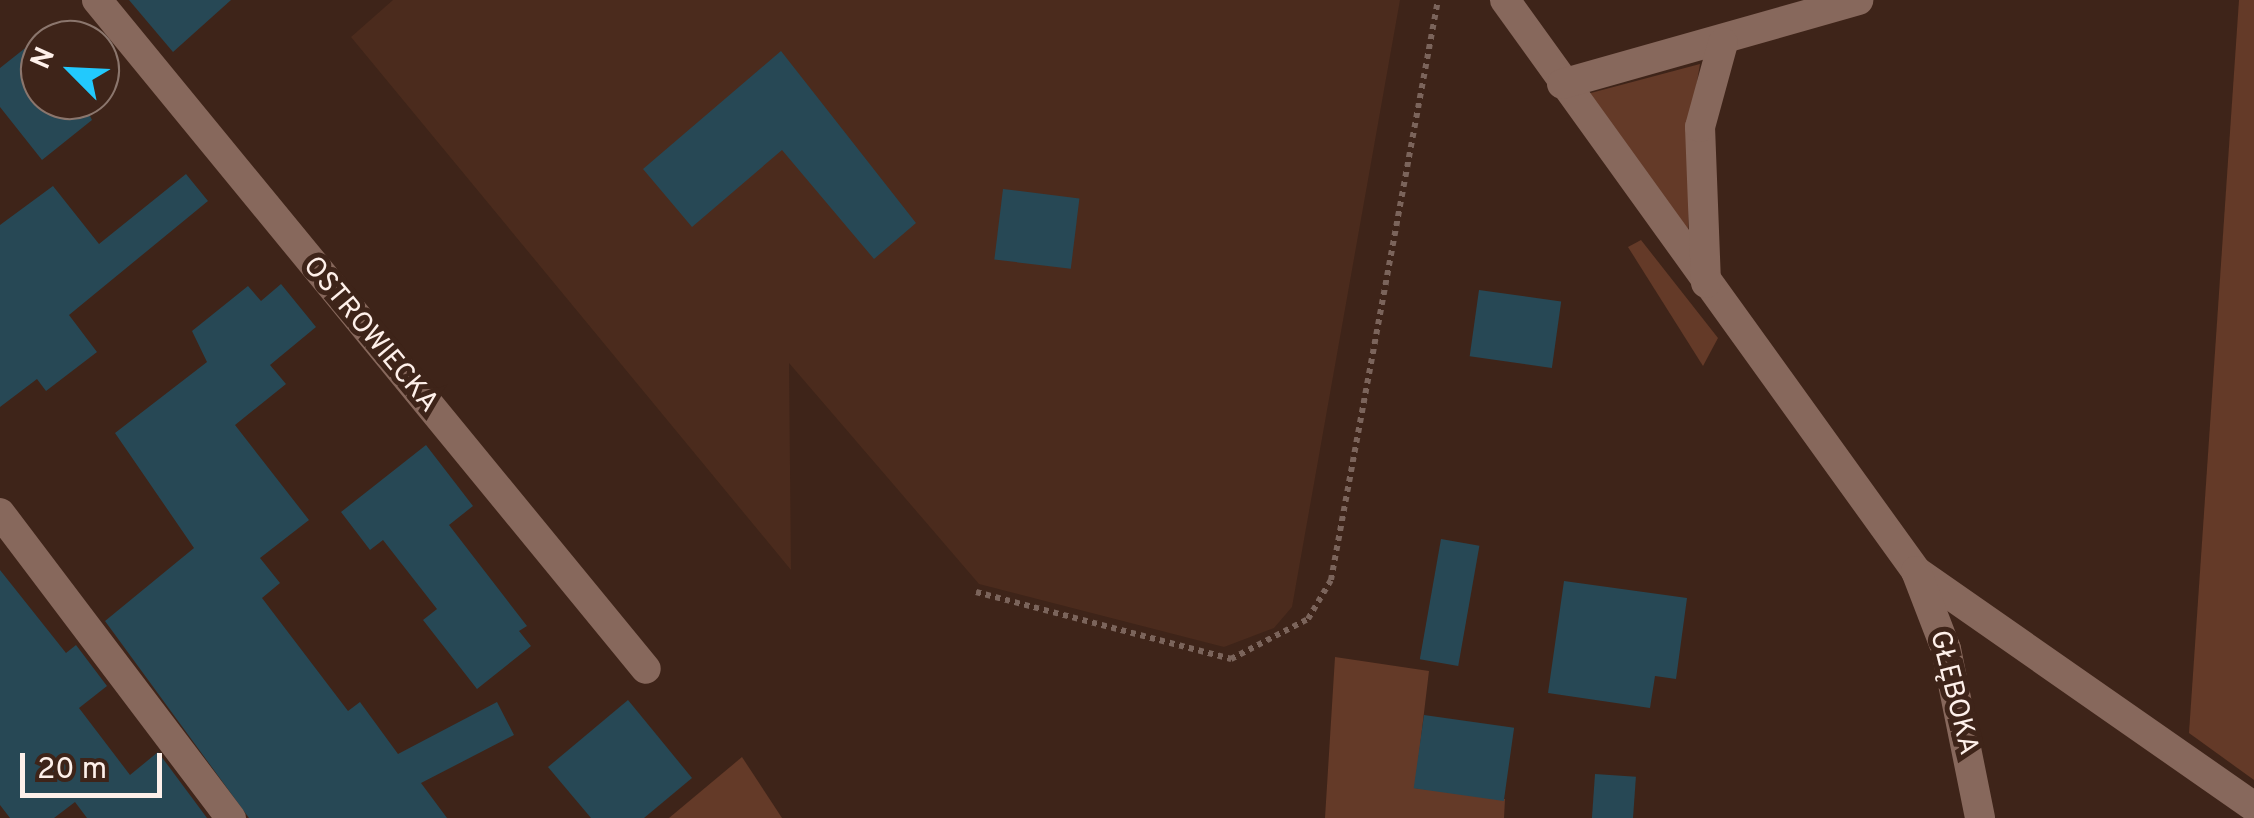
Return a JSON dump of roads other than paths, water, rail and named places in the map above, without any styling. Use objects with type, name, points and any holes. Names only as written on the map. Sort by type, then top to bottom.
[{"type":"street","name":"OSTROWIECKA","points":[[97,0],[646,669]]},
{"type":"street","points":[[1505,0],[1707,291],[1916,571],[2254,807]]},
{"type":"street","points":[[1562,84],[1722,43],[1858,0]]},
{"type":"street","points":[[1707,291],[1700,127],[1722,43]]},
{"type":"street","points":[[0,512],[230,818]]},
{"type":"street","name":"GŁĘBOKA","points":[[1916,571],[1946,649],[1980,818]]}]
